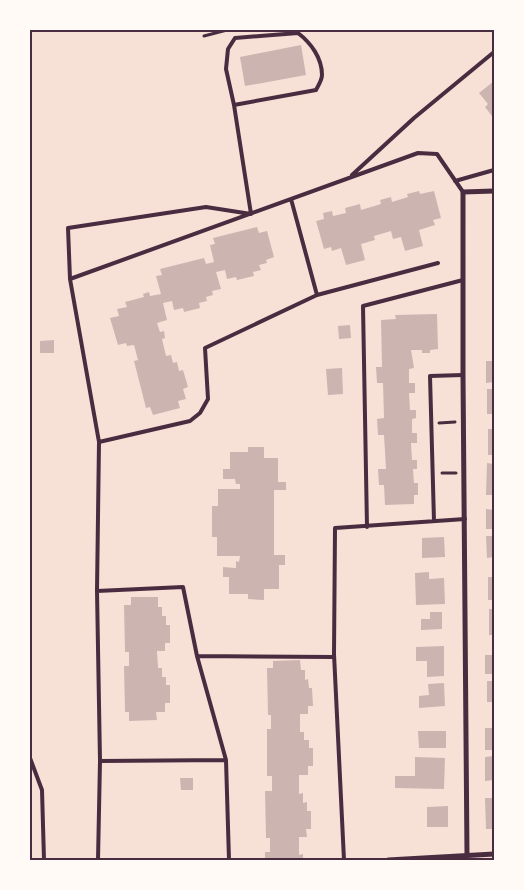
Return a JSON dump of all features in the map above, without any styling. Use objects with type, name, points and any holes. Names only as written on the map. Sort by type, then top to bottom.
[{"type":"street","points":[[467,855],[463,192],[494,191]]},
{"type":"street","points":[[388,860],[494,854]]},
{"type":"lane","points":[[234,106],[316,90],[322,76],[318,57],[308,41],[298,34],[235,38],[228,49],[226,69],[234,106],[251,214]]},
{"type":"lane","points":[[350,177],[414,118],[494,52]]},
{"type":"lane","points":[[70,279],[418,153],[436,154],[463,192]]},
{"type":"lane","points":[[455,182],[494,170]]},
{"type":"lane","points":[[291,199],[318,295]]},
{"type":"lane","points":[[98,860],[100,761],[97,591],[99,442],[70,279],[68,228],[206,207],[251,214]]},
{"type":"lane","points":[[99,442],[190,421],[200,413],[208,399],[205,348],[318,295],[438,263]]},
{"type":"lane","points":[[367,527],[363,306],[463,280]]},
{"type":"lane","points":[[434,521],[430,376],[463,375]]},
{"type":"lane","points":[[344,860],[334,657],[335,528],[465,519]]},
{"type":"lane","points":[[97,591],[183,587],[197,656],[226,760],[229,860]]},
{"type":"lane","points":[[197,656],[334,657]]},
{"type":"lane","points":[[30,758],[42,790],[44,860]]},
{"type":"lane","points":[[100,761],[226,760]]},
{"type":"path","points":[[204,36],[227,30]]},
{"type":"path","points":[[431,423],[464,422]]},
{"type":"path","points":[[433,474],[464,472]]},
{"type":"building","points":[[301,45],[306,75],[245,86],[240,57]]},
{"type":"building","points":[[494,81],[494,114],[492,116],[485,107],[488,104],[479,93]]},
{"type":"building","points":[[419,191],[420,194],[434,191],[441,218],[433,220],[435,225],[419,230],[423,246],[405,251],[401,237],[393,239],[391,231],[374,236],[375,240],[361,244],[365,260],[346,265],[341,248],[332,251],[331,247],[324,249],[316,221],[324,219],[323,213],[332,211],[333,216],[346,213],[345,208],[360,204],[361,210],[381,204],[380,200],[391,197],[392,202],[408,197],[407,194]]},
{"type":"building","points":[[257,227],[259,233],[267,231],[274,257],[266,260],[267,263],[259,265],[261,270],[253,272],[254,276],[237,280],[236,277],[227,279],[225,270],[216,272],[221,289],[212,291],[213,295],[206,297],[207,301],[199,303],[200,308],[184,312],[183,308],[174,310],[172,301],[163,303],[167,320],[157,323],[160,332],[164,331],[165,338],[162,339],[166,356],[171,355],[173,363],[177,362],[179,371],[183,370],[188,387],[183,389],[186,399],[178,401],[180,408],[153,415],[150,407],[146,408],[134,361],[138,360],[134,345],[127,346],[126,343],[118,345],[110,318],[119,316],[117,309],[127,307],[125,302],[144,297],[143,294],[149,292],[150,296],[161,294],[156,276],[162,275],[160,269],[204,258],[206,264],[214,262],[210,245],[215,244],[213,238]]},
{"type":"building","points":[[437,314],[438,349],[430,350],[430,353],[422,353],[422,350],[411,350],[414,368],[409,369],[409,383],[415,383],[415,393],[409,393],[410,410],[416,410],[416,418],[412,419],[412,433],[417,433],[417,443],[411,443],[412,460],[417,460],[417,469],[413,469],[414,483],[418,483],[418,495],[414,495],[414,504],[385,505],[384,485],[379,485],[378,469],[386,469],[384,435],[378,435],[377,419],[384,418],[383,383],[377,383],[376,367],[382,367],[381,320],[396,319],[395,315]]},
{"type":"building","points":[[350,325],[351,338],[339,339],[338,326]]},
{"type":"building","points":[[54,340],[54,353],[40,353],[40,341]]},
{"type":"building","points":[[486,361],[494,361],[494,382],[486,383]]},
{"type":"building","points":[[342,368],[343,394],[328,395],[326,369]]},
{"type":"building","points":[[487,389],[494,389],[494,414],[487,414]]},
{"type":"building","points":[[488,429],[494,429],[494,455],[488,455]]},
{"type":"building","points":[[248,447],[264,447],[264,458],[278,458],[278,482],[286,482],[286,490],[274,490],[274,555],[285,555],[285,565],[279,565],[279,589],[264,589],[264,600],[248,599],[248,594],[229,594],[229,577],[223,577],[223,567],[236,568],[236,561],[239,562],[240,556],[217,556],[217,537],[212,537],[212,506],[218,506],[218,489],[240,489],[240,484],[236,484],[235,479],[223,479],[223,469],[230,469],[230,452],[248,452]]},
{"type":"building","points":[[487,463],[494,464],[494,495],[486,495]]},
{"type":"building","points":[[486,509],[494,510],[494,529],[486,529]]},
{"type":"building","points":[[486,536],[494,536],[494,557],[487,558]]},
{"type":"building","points":[[444,537],[445,557],[422,558],[422,538]]},
{"type":"building","points":[[429,572],[429,579],[444,578],[445,604],[416,605],[415,573]]},
{"type":"building","points":[[488,577],[494,577],[494,600],[488,600]]},
{"type":"building","points":[[131,597],[158,597],[158,607],[162,607],[162,616],[166,616],[166,625],[170,625],[170,643],[165,643],[165,651],[157,651],[158,668],[162,668],[162,677],[166,677],[166,685],[170,685],[170,703],[165,703],[165,712],[156,712],[157,720],[129,721],[129,712],[125,712],[124,666],[129,666],[129,652],[125,652],[124,605],[131,605]]},
{"type":"building","points":[[489,609],[494,609],[494,635],[489,635]]},
{"type":"building","points":[[430,612],[442,612],[442,629],[421,630],[421,619],[430,619]]},
{"type":"building","points":[[444,646],[444,676],[427,677],[427,661],[416,661],[416,647]]},
{"type":"building","points":[[485,655],[494,655],[494,674],[485,674]]},
{"type":"building","points":[[300,660],[301,670],[305,670],[305,680],[308,679],[309,688],[312,688],[313,706],[308,706],[308,714],[300,714],[300,732],[304,732],[304,740],[309,740],[309,748],[313,748],[313,766],[308,766],[308,775],[299,775],[299,794],[303,793],[303,803],[307,802],[307,811],[311,811],[311,829],[306,829],[307,837],[299,837],[299,855],[303,854],[303,860],[265,860],[265,852],[270,852],[270,838],[266,838],[265,791],[272,791],[272,776],[267,776],[267,729],[271,729],[271,715],[268,715],[267,668],[273,668],[273,661]]},
{"type":"building","points":[[487,681],[494,681],[494,702],[487,702]]},
{"type":"building","points":[[444,683],[445,706],[419,708],[419,696],[429,695],[428,684]]},
{"type":"building","points":[[485,728],[494,728],[494,750],[485,750]]},
{"type":"building","points":[[418,731],[446,731],[446,748],[419,748]]},
{"type":"building","points":[[494,756],[494,780],[485,781],[485,757]]},
{"type":"building","points":[[415,757],[445,758],[444,789],[395,788],[395,776],[415,776]]},
{"type":"building","points":[[180,778],[193,778],[193,790],[181,790]]},
{"type":"building","points":[[485,798],[494,798],[494,829],[486,829]]},
{"type":"building","points":[[448,806],[448,827],[427,827],[427,807]]}]
